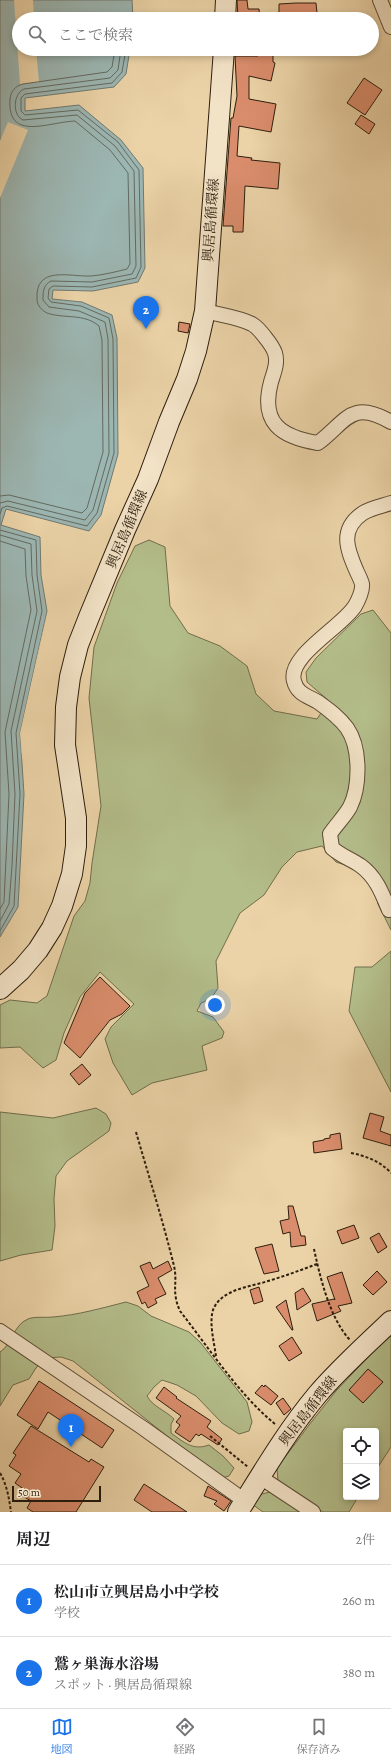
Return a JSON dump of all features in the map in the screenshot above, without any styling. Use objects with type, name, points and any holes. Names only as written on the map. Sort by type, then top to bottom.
[{"type":"main road","points":[[225,12],[226,0]]},
{"type":"main road","name":"興居島循環線","points":[[0,989],[22,970],[45,939],[62,906],[70,881],[76,846],[76,818],[65,744],[66,707],[70,677],[78,645],[125,530],[148,479],[187,379],[196,351],[205,311],[223,56]]},
{"type":"main road","name":"興居島循環線","points":[[242,1506],[288,1434],[318,1395],[360,1350],[391,1322]]},
{"type":"street","points":[[384,3],[391,27]]},
{"type":"street","points":[[205,311],[239,319],[253,325],[270,344],[275,353],[276,367],[267,402],[270,419],[284,433],[301,440],[318,443],[350,414],[366,411],[378,414],[391,422]]},
{"type":"street","points":[[389,910],[380,888],[369,873],[359,865],[341,856],[332,848],[330,834],[349,808],[356,792],[358,766],[355,749],[348,730],[338,717],[316,701],[301,694],[294,681],[294,669],[301,658],[354,607],[360,594],[362,584],[347,548],[348,532],[353,521],[364,513],[391,503]]},
{"type":"street","points":[[0,1331],[143,1428],[242,1506]]},
{"type":"street","points":[[260,1477],[313,1512]]},
{"type":"path","points":[[136,1132],[174,1268],[174,1294],[180,1311],[261,1413],[288,1434]]},
{"type":"path","points":[[351,1153],[363,1155],[377,1161],[391,1173]]},
{"type":"path","points":[[314,1249],[327,1297],[342,1331],[360,1350]]},
{"type":"path","points":[[216,1357],[212,1317],[214,1309],[219,1301],[236,1290],[268,1281],[317,1264]]},
{"type":"path","points":[[210,1436],[260,1477]]},
{"type":"path","points":[[0,1473],[9,1498],[11,1512]]},
{"type":"green space","points":[[149,540],[165,547],[170,606],[188,633],[220,646],[247,666],[256,694],[274,711],[317,719],[329,701],[307,682],[306,672],[316,658],[361,614],[373,610],[391,633],[391,930],[378,904],[376,894],[364,876],[348,866],[336,862],[322,846],[297,852],[282,867],[264,895],[240,913],[216,961],[218,988],[211,999],[201,1003],[197,1011],[213,1017],[224,1032],[222,1038],[202,1046],[207,1070],[152,1083],[132,1095],[113,1063],[105,1039],[111,1027],[134,1004],[100,972],[80,997],[64,1033],[56,1060],[43,1068],[20,1047],[0,1048],[0,1005],[10,1000],[37,1003],[47,996],[74,916],[85,901],[90,883],[101,806],[89,698],[94,647],[117,583],[135,546]]},
{"type":"green space","points":[[391,951],[391,1092],[349,1011],[355,967],[372,967]]},
{"type":"green space","points":[[96,1108],[106,1114],[111,1123],[109,1131],[67,1161],[56,1176],[54,1199],[55,1226],[52,1250],[21,1255],[0,1261],[0,1112],[53,1118]]},
{"type":"green space","points":[[126,1302],[138,1306],[151,1316],[189,1332],[200,1342],[247,1402],[252,1422],[249,1431],[239,1434],[222,1423],[196,1396],[177,1385],[162,1380],[147,1396],[152,1403],[174,1419],[171,1424],[171,1433],[188,1445],[203,1447],[209,1445],[223,1456],[234,1468],[229,1476],[222,1478],[73,1361],[61,1357],[46,1358],[36,1368],[29,1379],[13,1385],[0,1406],[0,1352],[4,1349],[23,1322],[37,1317],[72,1315]]},
{"type":"green space","points":[[391,1333],[391,1447],[379,1465],[379,1428],[343,1428],[343,1500],[356,1500],[349,1512],[323,1512],[278,1482],[277,1468],[336,1391]]},
{"type":"green space","points":[[270,1492],[300,1512],[263,1512],[252,1504],[258,1495]]},
{"type":"water","points":[[0,0],[132,0],[133,12],[12,12],[12,56],[129,56],[126,74],[114,87],[25,98],[25,111],[79,105],[121,140],[143,168],[145,268],[138,282],[93,291],[53,290],[52,299],[82,302],[112,315],[117,338],[118,454],[101,515],[89,531],[6,509],[1,525],[40,537],[41,575],[47,611],[20,733],[24,794],[18,907],[0,937]]},
{"type":"pier","points":[[14,0],[33,0],[34,12],[15,12]]},
{"type":"pier","points":[[18,56],[37,56],[39,82],[20,84]]},
{"type":"pier","points":[[8,122],[28,130],[0,198],[0,141]]},
{"type":"pier","points":[[48,608],[22,733],[24,761],[22,758],[20,733]]},
{"type":"pier","points":[[21,904],[4,936],[0,939]]},
{"type":"building","points":[[237,0],[247,0],[248,9],[259,9],[259,12],[238,12]]},
{"type":"building","points":[[316,3],[317,12],[279,12],[279,4]]},
{"type":"building","points":[[235,56],[273,56],[273,62],[275,63],[271,81],[249,76],[249,99],[276,104],[271,132],[239,126],[237,156],[252,158],[251,160],[280,163],[278,189],[245,186],[243,232],[233,232],[233,226],[223,226],[231,118],[233,118],[237,96]]},
{"type":"building","points":[[364,78],[382,90],[365,115],[347,103]]},
{"type":"building","points":[[361,115],[375,124],[369,134],[355,124]]},
{"type":"building","points":[[179,322],[190,324],[188,333],[178,331]]},
{"type":"building","points":[[100,977],[130,1006],[122,1014],[110,1020],[80,1058],[64,1043],[85,993]]},
{"type":"building","points":[[82,1064],[91,1075],[79,1085],[70,1074]]},
{"type":"building","points":[[370,1113],[384,1117],[380,1131],[391,1135],[391,1146],[363,1138]]},
{"type":"building","points":[[340,1133],[342,1149],[314,1153],[313,1142],[330,1138],[330,1135]]},
{"type":"building","points":[[288,1206],[293,1206],[301,1236],[305,1236],[306,1245],[291,1247],[290,1232],[283,1234],[280,1221],[289,1219]]},
{"type":"building","points":[[354,1225],[359,1238],[342,1244],[337,1231]]},
{"type":"building","points":[[379,1233],[387,1247],[378,1253],[370,1238]]},
{"type":"building","points":[[272,1244],[279,1271],[264,1274],[255,1248]]},
{"type":"building","points":[[168,1261],[172,1270],[158,1278],[166,1294],[155,1299],[157,1303],[148,1308],[145,1302],[142,1304],[137,1292],[149,1286],[140,1266],[150,1262],[153,1269]]},
{"type":"building","points":[[377,1271],[387,1282],[373,1295],[363,1285]]},
{"type":"building","points":[[342,1272],[352,1303],[338,1306],[341,1311],[317,1321],[312,1304],[335,1300],[327,1277]]},
{"type":"building","points":[[259,1287],[263,1301],[254,1304],[250,1290]]},
{"type":"building","points":[[303,1288],[311,1301],[297,1310],[295,1293]]},
{"type":"building","points":[[286,1300],[293,1330],[276,1307]]},
{"type":"building","points":[[292,1337],[302,1353],[289,1361],[279,1346]]},
{"type":"building","points":[[368,1369],[383,1382],[363,1403],[349,1390]]},
{"type":"building","points":[[39,1381],[114,1430],[102,1448],[48,1412],[38,1429],[17,1415]]},
{"type":"building","points":[[262,1385],[264,1387],[265,1385],[278,1396],[271,1405],[255,1393]]},
{"type":"building","points":[[164,1387],[177,1397],[176,1398],[211,1421],[207,1427],[222,1439],[218,1445],[201,1434],[199,1436],[196,1434],[190,1442],[175,1432],[180,1425],[176,1422],[181,1416],[156,1398]]},
{"type":"building","points":[[283,1398],[291,1409],[284,1415],[276,1403]]},
{"type":"building","points":[[31,1426],[89,1462],[91,1459],[104,1467],[76,1512],[33,1512],[27,1508],[31,1501],[21,1495],[25,1490],[15,1483],[21,1474],[9,1466],[16,1455],[13,1453]]},
{"type":"building","points":[[144,1484],[187,1512],[152,1512],[134,1500]]},
{"type":"building","points":[[208,1486],[231,1501],[224,1511],[214,1504],[217,1501],[204,1496]]},
{"type":"place","name":"鷲ヶ巣海水浴場","points":[[146,329]]},
{"type":"place","name":"松山市立興居島小中学校","points":[[71,1447]]}]
